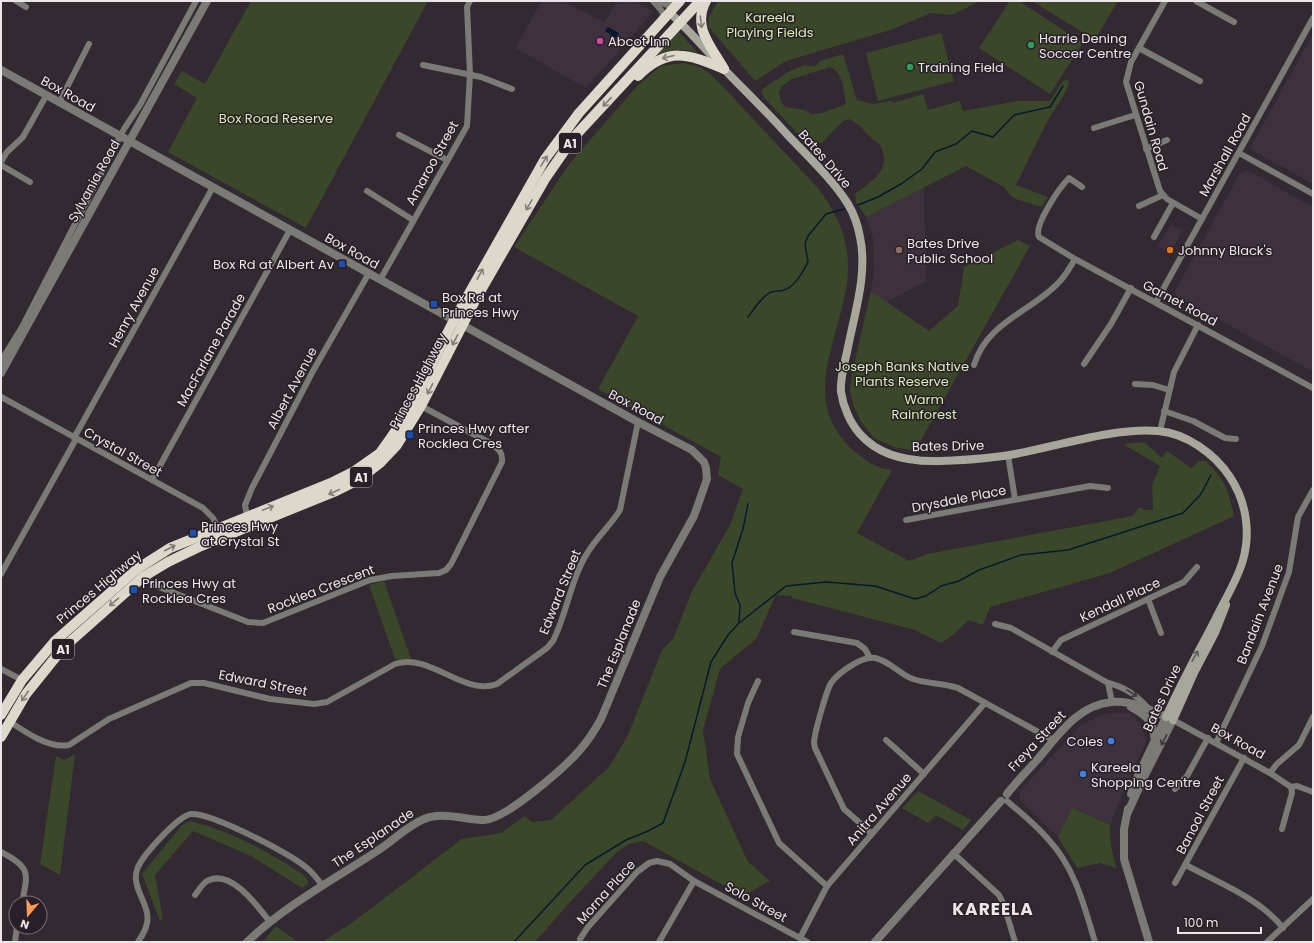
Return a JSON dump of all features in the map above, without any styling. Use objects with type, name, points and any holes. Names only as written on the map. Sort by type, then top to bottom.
[{"type":"highway","name":"Princes Highway","points":[[1,737],[5,718],[22,680],[55,641],[170,548],[331,483],[353,472],[380,452],[403,420],[458,323],[545,180],[574,136],[700,1]]},
{"type":"highway","points":[[706,1],[701,12],[700,24],[724,69]]},
{"type":"highway","name":"Princes Highway","points":[[5,718],[63,648],[140,573],[336,491],[358,480],[380,463],[397,445],[421,406],[458,323],[523,196],[559,138],[587,104],[678,2]]},
{"type":"highway","points":[[624,83],[635,79],[660,59],[675,55],[695,57],[724,69]]},
{"type":"main road","name":"Bates Drive","points":[[667,15],[680,22],[825,175],[850,207],[856,223],[862,254],[862,273],[842,374],[841,392],[845,407],[858,432],[880,450],[897,458],[908,460],[928,461],[979,459],[1008,455],[1131,431],[1160,431],[1183,437],[1208,454],[1226,471],[1238,491],[1246,518],[1246,541],[1243,562],[1227,599],[1190,667],[1170,718]]},
{"type":"street","points":[[16,1],[26,7]]},
{"type":"street","points":[[1,361],[22,327],[121,137],[196,1]]},
{"type":"street","name":"Sylvania Road","points":[[1,373],[207,1]]},
{"type":"street","name":"Amaroo Street","points":[[380,280],[467,126],[470,74],[467,7],[470,1]]},
{"type":"street","points":[[654,1],[667,5],[678,2]]},
{"type":"street","points":[[654,1],[667,15]]},
{"type":"street","name":"Gundain Road","points":[[1165,1],[1128,69],[1126,82],[1146,149],[1158,185],[1163,195],[1173,203],[1202,219]]},
{"type":"street","points":[[1196,1],[1234,22]]},
{"type":"street","name":"Marshall Road","points":[[1156,302],[1313,18]]},
{"type":"street","points":[[59,103],[89,44]]},
{"type":"street","points":[[1139,48],[1200,81]]},
{"type":"street","points":[[424,65],[482,77],[512,89]]},
{"type":"street","name":"Box Road","points":[[1,70],[638,422],[692,450]]},
{"type":"street","points":[[1,162],[6,152],[23,137],[46,96]]},
{"type":"street","points":[[1094,128],[1135,115]]},
{"type":"street","points":[[399,136],[447,160]]},
{"type":"street","points":[[1146,149],[1166,140]]},
{"type":"street","points":[[1239,153],[1313,194]]},
{"type":"street","points":[[1,165],[30,182]]},
{"type":"street","name":"Garnet Road","points":[[1082,187],[1069,178],[1060,187],[1039,224],[1037,235],[1075,259],[1313,388]]},
{"type":"street","name":"Henry Avenue","points":[[1,574],[213,187]]},
{"type":"street","points":[[367,192],[414,220]]},
{"type":"street","points":[[1139,206],[1163,195]]},
{"type":"street","points":[[1154,237],[1173,203]]},
{"type":"street","name":"MacFarlane Parade","points":[[152,480],[290,230]]},
{"type":"street","points":[[974,365],[979,353],[994,331],[1056,284],[1075,259]]},
{"type":"street","name":"Albert Avenue","points":[[247,516],[245,505],[249,492],[313,371],[369,273]]},
{"type":"street","points":[[1084,364],[1112,324],[1130,288]]},
{"type":"street","points":[[1160,431],[1175,368],[1198,325]]},
{"type":"street","points":[[1135,384],[1152,385],[1169,390]]},
{"type":"street","name":"Crystal Street","points":[[1,397],[203,508],[209,513],[222,538]]},
{"type":"street","name":"Rocklea Crescent","points":[[140,573],[154,584],[248,622],[263,623],[370,580],[392,576],[439,573],[446,570],[451,564],[502,462],[502,455],[499,449],[421,406]]},
{"type":"street","points":[[1164,411],[1193,420],[1225,438],[1236,439]]},
{"type":"street","name":"Edward Street","points":[[5,718],[52,744],[65,746],[109,720],[191,683],[204,683],[270,699],[314,704],[327,702],[396,664],[407,662],[419,664],[478,686],[491,686],[497,684],[547,648],[553,641],[581,565],[588,551],[620,510],[638,422]]},
{"type":"street","name":"The Esplanade","points":[[248,942],[270,922],[379,849],[412,825],[426,818],[451,816],[486,820],[522,803],[580,750],[601,719],[660,577],[694,516],[701,498],[707,479],[706,468],[700,457],[692,450]]},
{"type":"street","name":"Drysdale Place","points":[[1008,455],[1015,499]]},
{"type":"street","name":"Drysdale Place","points":[[906,520],[1090,486],[1108,488]]},
{"type":"street","name":"Bandain Avenue","points":[[1216,742],[1266,636],[1290,572],[1298,517],[1313,490]]},
{"type":"street","name":"Kendall Place","points":[[1052,652],[1061,640],[1184,582],[1197,568]]},
{"type":"street","points":[[1148,599],[1161,633]]},
{"type":"street","name":"Box Road","points":[[995,624],[1011,628],[1108,683],[1119,686],[1136,695],[1151,710]]},
{"type":"street","points":[[794,632],[857,643],[865,649],[870,658]]},
{"type":"street","points":[[871,833],[842,806],[815,748],[814,742],[831,683],[852,666],[870,658],[882,660],[911,678],[939,682],[958,688],[1053,740]]},
{"type":"street","points":[[1,669],[22,680]]},
{"type":"street","points":[[758,681],[748,703],[738,737],[737,754],[779,843],[827,886]]},
{"type":"street","points":[[1108,683],[1115,702],[1140,712],[1150,721],[1155,741]]},
{"type":"street","name":"Box Road","points":[[1115,702],[1151,710],[1170,718],[1216,742],[1292,787],[1297,786],[1313,792]]},
{"type":"street","name":"Freya Street","points":[[875,942],[955,852],[957,845],[965,836],[970,834],[1005,799],[1067,724],[1081,713],[1100,704],[1115,702]]},
{"type":"street","name":"Anitra Avenue","points":[[800,938],[827,886],[871,833],[985,703]]},
{"type":"street","points":[[1270,773],[1277,764],[1299,745],[1313,717]]},
{"type":"street","name":"Bates Drive","points":[[1149,942],[1124,859],[1124,835],[1129,800],[1136,780],[1155,741],[1170,718]]},
{"type":"street","name":"Bates Drive","points":[[1128,812],[1170,718]]},
{"type":"street","points":[[1175,789],[1187,776],[1208,738]]},
{"type":"street","points":[[886,740],[924,774]]},
{"type":"street","name":"Banool Street","points":[[1175,883],[1244,758]]},
{"type":"street","points":[[1282,829],[1292,793],[1292,787]]},
{"type":"street","points":[[1005,799],[1041,830],[1061,854],[1080,890],[1095,942]]},
{"type":"street","points":[[138,942],[146,928],[148,918],[137,885],[138,867],[160,839],[179,820],[186,816],[199,815],[212,818],[257,839],[306,867],[323,886]]},
{"type":"street","points":[[1,852],[20,863],[25,870],[26,879],[23,895]]},
{"type":"street","points":[[955,852],[999,895],[1004,904],[1015,942]]},
{"type":"street","name":"Morna Place","points":[[580,939],[588,927],[636,872],[649,863],[657,861],[666,862],[694,881]]},
{"type":"street","points":[[1186,865],[1262,908],[1275,918],[1282,928]]},
{"type":"street","points":[[195,895],[211,877],[222,880],[240,888],[253,899],[270,922]]},
{"type":"street","points":[[659,942],[694,881]]},
{"type":"street","name":"Solo Street","points":[[694,881],[807,942]]},
{"type":"street","points":[[1267,942],[1313,899]]},
{"type":"shaded area","points":[[542,1],[563,1],[604,22],[618,1],[636,1],[653,12],[586,88],[515,48]]},
{"type":"shaded area","points":[[1313,34],[1313,184],[1252,150],[1251,146]]},
{"type":"shaded area","points":[[1247,170],[1313,207],[1313,372],[1178,297],[1175,293],[1240,173]]},
{"type":"shaded area","name":"Bates Drive Public School","points":[[924,187],[926,281],[887,302],[871,291],[874,272],[873,237],[866,217]]},
{"type":"shaded area","points":[[1171,224],[1182,231],[1170,253],[1157,246]]},
{"type":"shaded area","name":"Kareela Shopping Centre","points":[[1119,712],[1130,714],[1139,722],[1147,740],[1126,785],[1110,825],[1072,808],[1058,837],[1019,799],[1020,791],[1081,725],[1100,715]]},
{"type":"green space","name":"Box Road Reserve","points":[[251,1],[428,1],[306,228],[168,152],[197,98],[174,84],[182,71],[205,84]]},
{"type":"green space","name":"Kareela Playing Fields","points":[[718,1],[980,1],[952,15],[931,13],[890,30],[786,61],[755,81],[708,26],[709,17]]},
{"type":"green space","name":"Harrie Dening Soccer Centre","points":[[1010,1],[1019,1],[1083,43],[1050,94],[979,48]]},
{"type":"green space","points":[[1032,1],[1118,1],[1095,40]]},
{"type":"green space","points":[[679,32],[698,53],[687,50],[677,50],[666,51],[656,55]]},
{"type":"green space","name":"Training Field","points":[[941,33],[954,81],[878,101],[866,53]]},
{"type":"green space","points":[[843,54],[857,100],[872,104],[892,101],[893,103],[923,94],[928,110],[960,101],[963,111],[1017,101],[1050,101],[1062,82],[1068,79],[1069,83],[1065,92],[1046,124],[1016,185],[1048,197],[1041,207],[1016,199],[1011,196],[1004,187],[966,166],[866,217],[856,202],[855,194],[874,179],[883,167],[883,152],[879,143],[871,138],[861,127],[848,119],[842,122],[822,143],[805,141],[764,98],[761,90],[788,72],[804,65],[815,66],[820,61]],"holes":[[[830,67],[835,70],[842,82],[846,103],[844,105],[822,113],[812,114],[804,110],[786,107],[781,102],[779,93],[782,86],[792,79]]]},
{"type":"green space","points":[[684,63],[700,67],[712,75],[817,187],[835,215],[844,236],[848,258],[848,270],[840,317],[828,363],[825,385],[827,407],[835,429],[852,449],[870,463],[881,468],[892,470],[857,533],[909,561],[927,554],[1133,516],[1139,507],[1145,510],[1153,510],[1152,485],[1160,466],[1123,444],[1144,442],[1162,458],[1167,451],[1191,468],[1199,461],[1206,461],[1225,486],[1234,516],[1110,573],[990,607],[983,625],[969,620],[953,635],[941,643],[915,630],[792,598],[792,596],[776,595],[756,639],[720,669],[703,730],[710,779],[748,862],[770,881],[743,896],[643,841],[629,844],[617,852],[535,942],[322,942],[353,922],[462,839],[501,833],[525,816],[532,822],[551,820],[610,766],[628,735],[662,650],[673,639],[692,591],[730,525],[743,489],[718,475],[721,457],[598,389],[638,316],[514,247],[570,163],[637,86],[661,66]]},
{"type":"green space","name":"Joseph Banks Native Plants Reserve","points":[[1018,240],[1030,246],[915,451],[894,447],[874,438],[861,422],[854,407],[850,391],[852,373],[871,291],[929,331],[958,306],[964,267]]},
{"type":"green space","points":[[384,581],[411,659],[395,659],[369,585]]},
{"type":"green space","points":[[75,754],[60,875],[40,864],[56,756],[65,760]]},
{"type":"green space","points":[[918,791],[971,820],[963,830],[936,815],[928,823],[902,808]]},
{"type":"green space","points":[[1072,808],[1110,825],[1111,845],[1116,868],[1100,863],[1077,868],[1058,837]]},
{"type":"green space","points":[[190,821],[220,830],[263,850],[304,875],[308,881],[308,884],[302,888],[251,856],[193,831],[155,875],[163,919],[160,921],[142,874],[182,825]]},
{"type":"green space","points":[[276,926],[298,942],[263,942]]},
{"type":"water","points":[[608,27],[619,33],[616,38],[605,31]]},
{"type":"waterway","points":[[858,205],[878,197],[901,184],[922,169],[935,152],[956,144],[972,131],[993,137],[1014,115],[1050,107],[1063,86]]},
{"type":"waterway","points":[[748,317],[766,295],[792,286],[808,262],[805,244],[808,236],[826,214],[844,209]]},
{"type":"waterway","points":[[514,942],[585,865],[626,840],[663,823],[685,762],[711,662],[728,635],[738,624],[786,586],[826,582],[875,586],[915,599],[926,596],[941,586],[959,581],[979,570],[1021,555],[1068,550],[1183,513],[1201,494],[1211,475]]},
{"type":"waterway","points":[[739,622],[740,605],[735,593],[732,563],[743,529],[748,504]]},
{"type":"place","name":"Abcot Inn","points":[[600,41]]},
{"type":"place","name":"Harrie Dening Soccer Centre","points":[[1031,45]]},
{"type":"place","name":"Training Field","points":[[910,67]]},
{"type":"place","name":"Bates Drive Public School","points":[[899,250]]},
{"type":"place","name":"Johnny Black's","points":[[1170,250]]},
{"type":"place","name":"Box Rd at Albert Av","points":[[342,264]]},
{"type":"place","name":"Box Rd at Princes Hwy","points":[[434,304]]},
{"type":"place","name":"Princes Hwy after Rocklea Cres","points":[[410,435]]},
{"type":"place","name":"Princes Hwy at Crystal St","points":[[193,533]]},
{"type":"place","name":"Princes Hwy at Rocklea Cres","points":[[134,590]]},
{"type":"place","name":"Coles","points":[[1111,741]]},
{"type":"place","name":"Kareela Shopping Centre","points":[[1083,774]]},
{"type":"district","name":"KAREELA","points":[[993,909]]},
{"type":"park label","name":"Warm Rainforest","points":[[924,406]]}]
